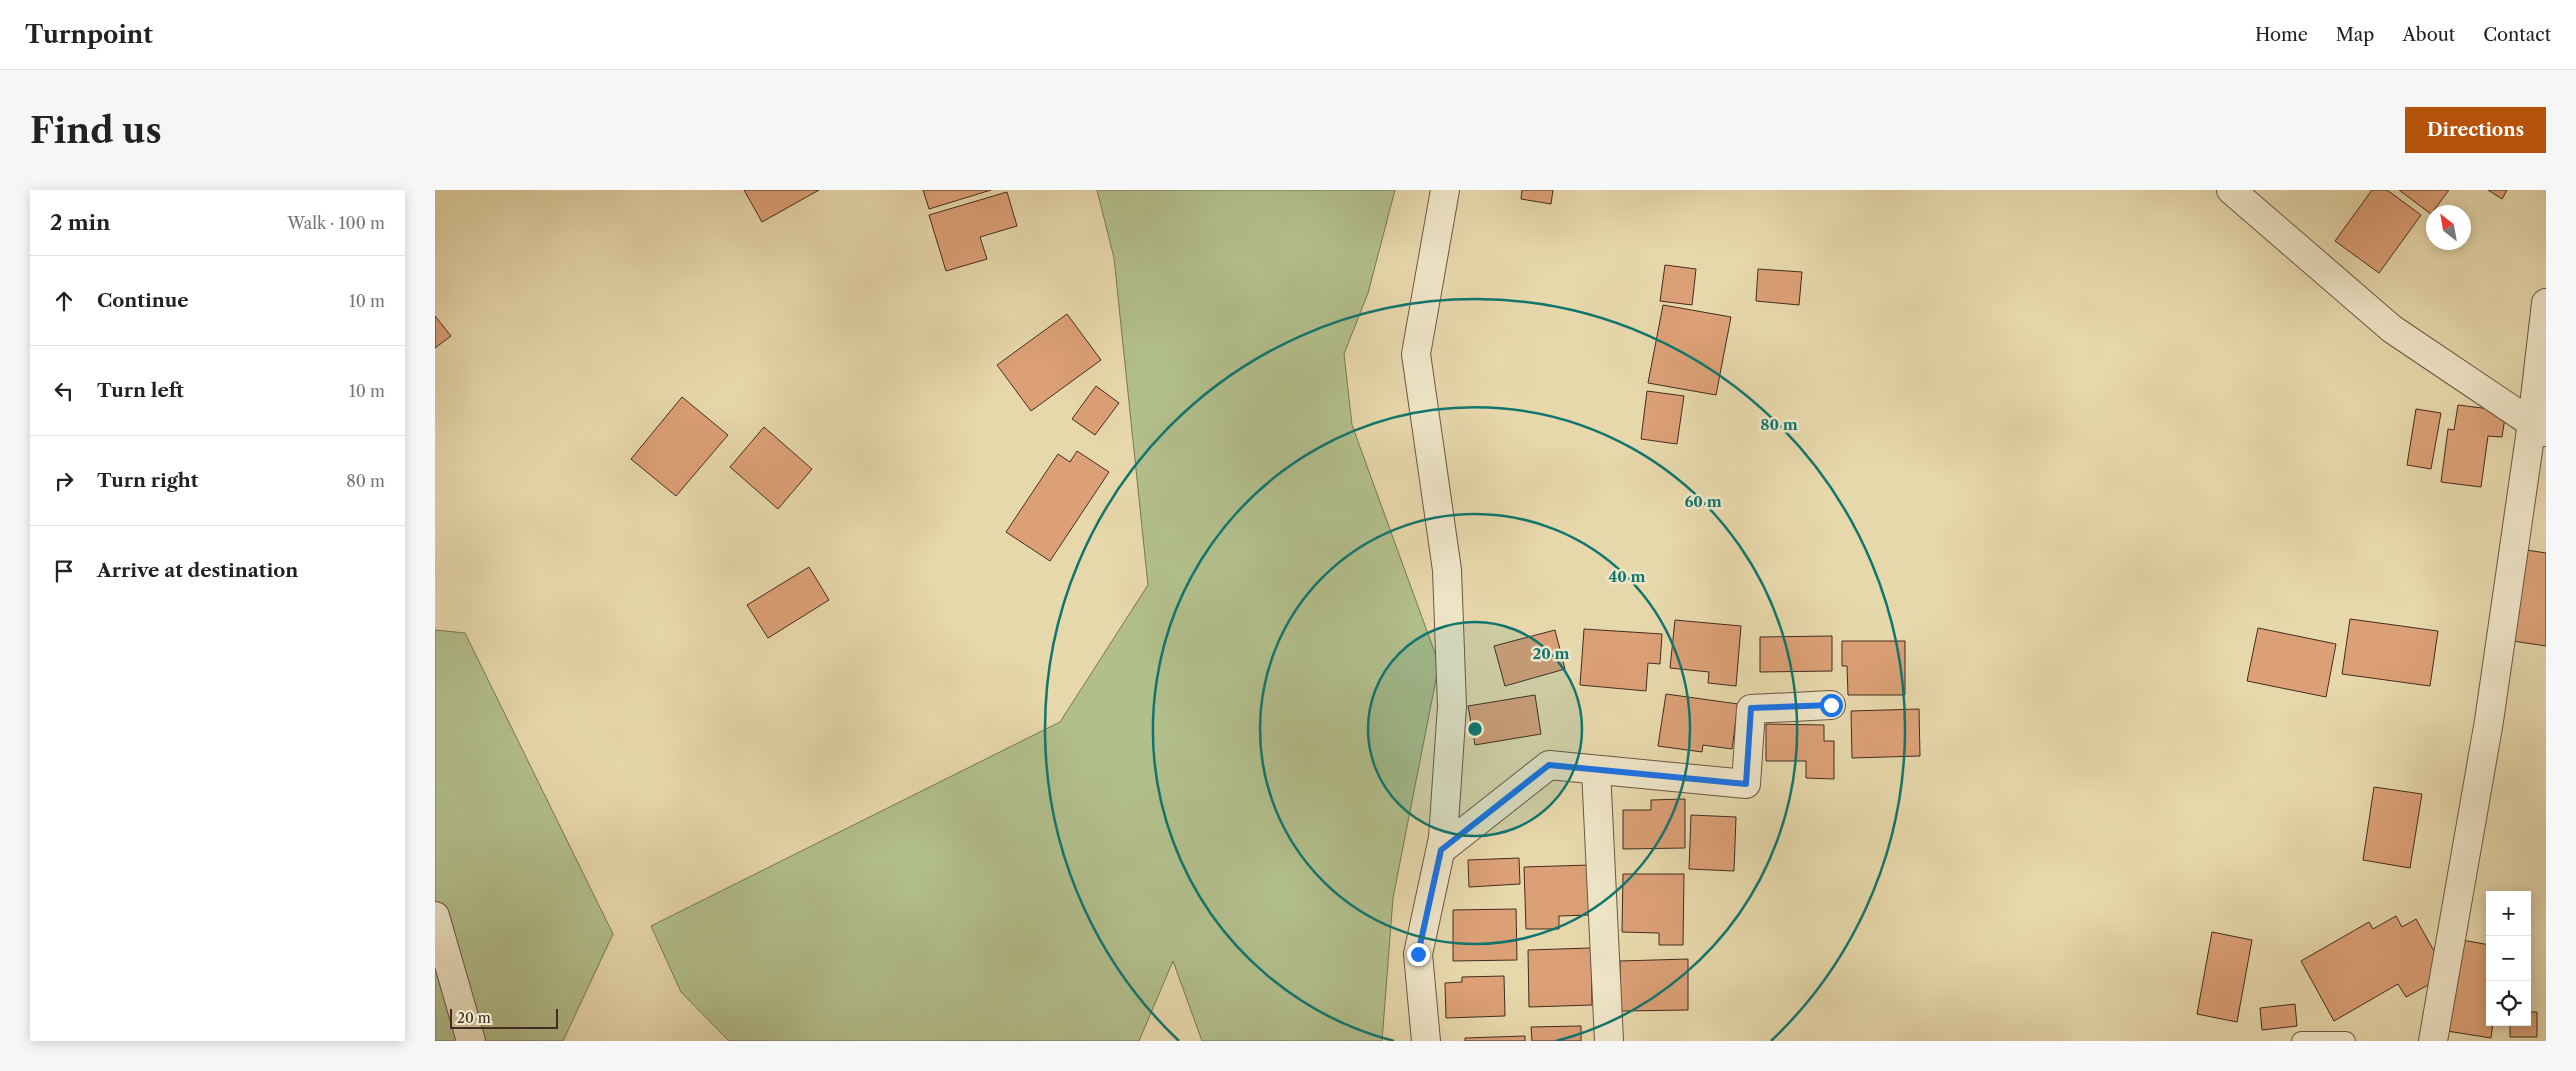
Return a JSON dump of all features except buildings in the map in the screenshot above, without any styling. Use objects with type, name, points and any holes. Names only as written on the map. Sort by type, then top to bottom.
[{"type":"street","points":[[1426,1041],[1418,954],[1443,838],[1452,706],[1447,570],[1416,354],[1445,190]]},
{"type":"street","points":[[2231,190],[2392,329],[2539,428]]},
{"type":"street","points":[[2433,1041],[2539,428],[2546,303]]},
{"type":"street","points":[[1441,850],[1549,765],[1746,784],[1751,708],[1831,705]]},
{"type":"street","points":[[1596,770],[1609,1041]]},
{"type":"street","points":[[435,916],[471,1041]]},
{"type":"lane","points":[[2301,1041],[2346,1041]]},
{"type":"green space","points":[[1097,190],[1395,190],[1368,293],[1344,354],[1352,425],[1439,664],[1393,898],[1382,1041],[1202,1041],[1173,961],[1139,1041],[729,1041],[681,992],[651,926],[1060,722],[1148,585],[1114,258]]},
{"type":"green space","points":[[435,630],[465,633],[613,934],[563,1041],[435,1041]]},
{"type":"route","points":[[1418,954],[1441,850],[1549,765],[1746,784],[1751,708],[1831,705]]}]
